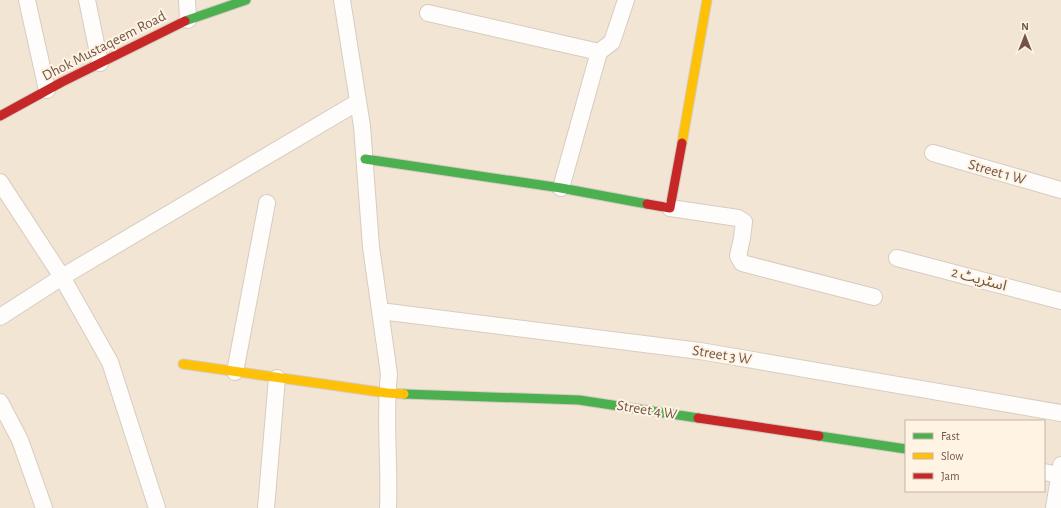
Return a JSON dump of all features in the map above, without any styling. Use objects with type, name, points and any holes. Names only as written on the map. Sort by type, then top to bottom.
[{"type":"street","points":[[27,0],[47,90]]},
{"type":"street","points":[[87,0],[100,63]]},
{"type":"street","points":[[187,0],[188,20]]},
{"type":"street","name":"Dhok Mustaqeem Road","points":[[0,116],[62,82],[188,20],[246,0]]},
{"type":"street","points":[[342,0],[362,126],[371,247],[389,374],[387,393],[390,481],[388,508]]},
{"type":"street","points":[[561,188],[599,52],[612,42],[626,0]]},
{"type":"street","points":[[670,208],[707,0]]},
{"type":"street","points":[[428,13],[599,52]]},
{"type":"street","points":[[0,317],[62,277],[358,102]]},
{"type":"street","name":"Street 1 W","points":[[933,153],[1061,190]]},
{"type":"street","points":[[365,159],[561,188],[670,208],[738,218],[744,222],[738,256],[742,263],[874,297]]},
{"type":"street","points":[[0,182],[62,277],[110,362],[157,508]]},
{"type":"street","points":[[235,372],[267,203]]},
{"type":"street","name":"اسٹریٹ 2","points":[[897,258],[1061,301]]},
{"type":"street","name":"Street 3 W","points":[[380,311],[700,351],[1061,413]]},
{"type":"street","name":"Street 4 W","points":[[182,364],[387,393],[579,400],[905,449]]},
{"type":"street","points":[[266,508],[277,378]]},
{"type":"street","points":[[0,402],[20,440],[44,508]]},
{"type":"street","points":[[1055,471],[1056,504]]},
{"type":"shaded area","points":[[0,0],[1061,0],[1061,508],[0,508]]},
{"type":"traffic: fast","points":[[185,21],[246,0]]},
{"type":"traffic: fast","points":[[365,159],[561,188],[647,204]]},
{"type":"traffic: fast","points":[[404,394],[579,400],[698,418]]},
{"type":"traffic: fast","points":[[819,436],[905,449]]},
{"type":"traffic: slow","points":[[682,143],[707,0]]},
{"type":"traffic: slow","points":[[183,364],[387,393],[404,394]]},
{"type":"traffic: jam","points":[[0,116],[62,82],[185,21]]},
{"type":"traffic: jam","points":[[647,204],[670,208],[682,143]]},
{"type":"traffic: jam","points":[[698,418],[819,436]]}]
